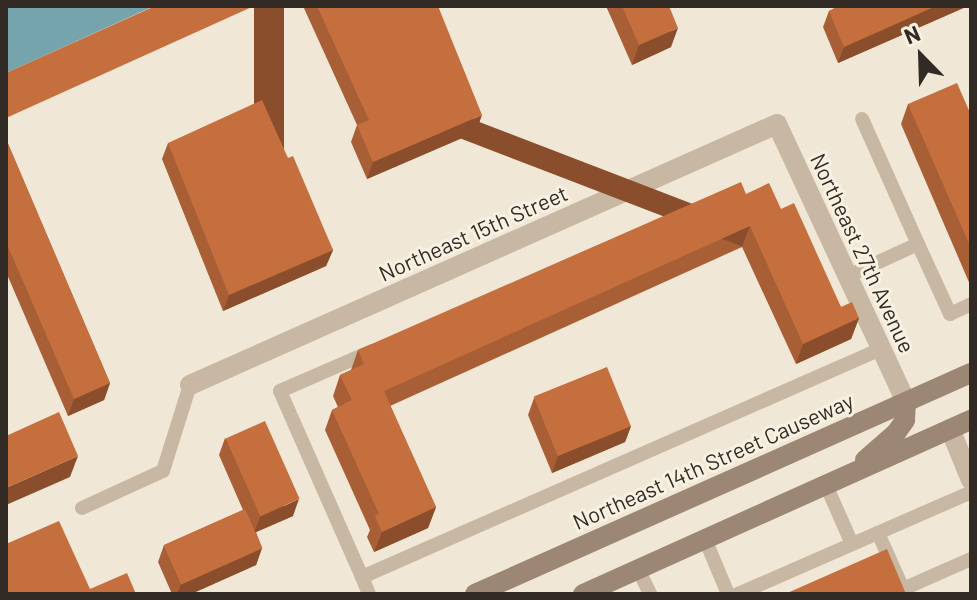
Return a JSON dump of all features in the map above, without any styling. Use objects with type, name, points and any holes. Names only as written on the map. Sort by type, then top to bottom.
[{"type":"main road","name":"Northeast 14th Street Causeway","points":[[475,594],[971,373]]},
{"type":"main road","points":[[847,475],[896,433],[905,420],[906,402]]},
{"type":"main road","points":[[583,594],[971,420]]},
{"type":"street","name":"Northeast 27th Avenue","points":[[777,124],[906,402]]},
{"type":"street","name":"Northeast 15th Street","points":[[190,385],[777,124]]},
{"type":"street","points":[[950,429],[971,480]]},
{"type":"lane","points":[[862,119],[950,314],[971,304]]},
{"type":"lane","points":[[848,276],[918,244]]},
{"type":"lane","points":[[369,594],[280,391],[394,341]]},
{"type":"lane","points":[[362,577],[881,349]]},
{"type":"lane","points":[[82,508],[163,471],[190,385]]},
{"type":"lane","points":[[826,485],[852,544]]},
{"type":"lane","points":[[738,594],[971,492]]},
{"type":"lane","points":[[878,533],[903,589],[971,559]]},
{"type":"lane","points":[[705,539],[728,594]]},
{"type":"lane","points":[[638,569],[650,594]]},
{"type":"water","points":[[6,6],[154,6],[6,73]]},
{"type":"building","points":[[155,6],[254,6],[6,118],[6,73]]},
{"type":"building","points":[[317,6],[438,6],[482,115],[373,162],[357,125],[369,120]]},
{"type":"building","points":[[622,6],[669,6],[678,28],[639,45]]},
{"type":"building","points":[[839,6],[936,6],[844,47],[829,11]]},
{"type":"building","points":[[957,83],[971,115],[971,248],[908,104]]},
{"type":"building","points":[[262,100],[288,158],[293,156],[333,250],[229,295],[168,143]]},
{"type":"building","points":[[6,139],[110,383],[74,399],[6,242]]},
{"type":"building","points":[[741,182],[746,194],[769,183],[781,209],[794,203],[841,307],[852,302],[859,318],[803,344],[750,226],[384,391],[436,507],[382,532],[375,516],[379,514],[332,410],[352,400],[340,375],[364,364],[358,350]]},
{"type":"building","points":[[607,367],[631,426],[558,456],[534,397]]},
{"type":"building","points":[[59,412],[78,456],[6,488],[6,436]]},
{"type":"building","points":[[265,421],[300,499],[260,516],[226,438]]},
{"type":"building","points":[[245,509],[262,548],[181,584],[164,545]]},
{"type":"building","points":[[59,521],[90,589],[127,573],[136,594],[6,594],[6,544]]},
{"type":"building","points":[[887,549],[906,594],[785,594]]}]
